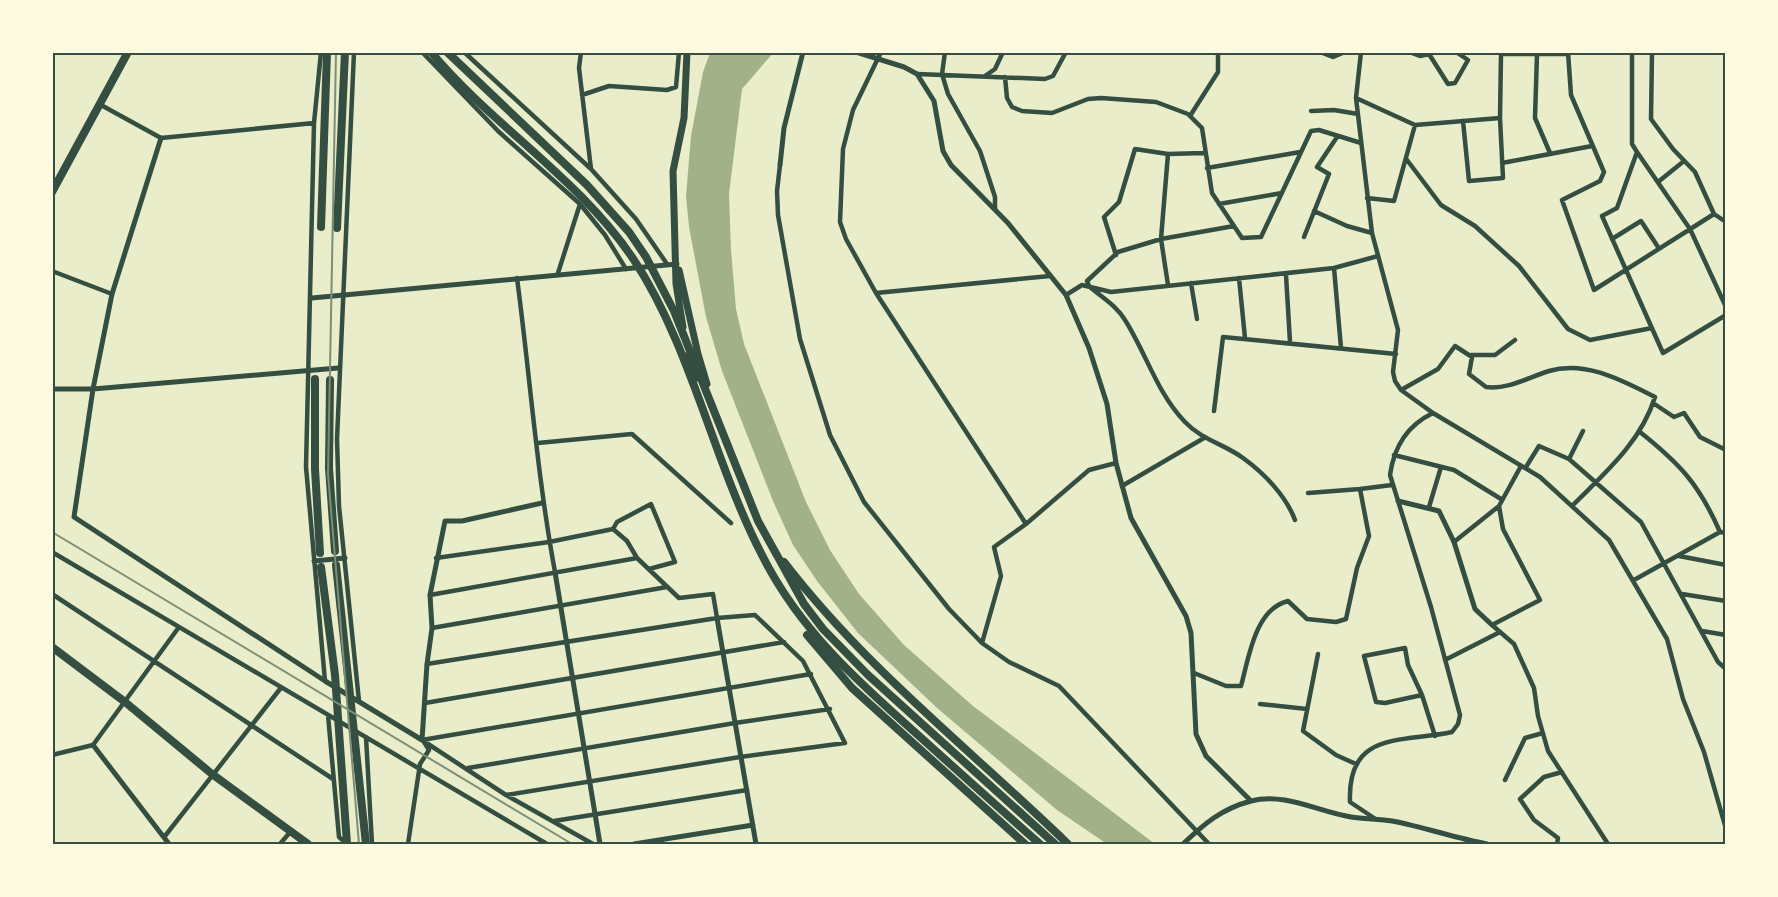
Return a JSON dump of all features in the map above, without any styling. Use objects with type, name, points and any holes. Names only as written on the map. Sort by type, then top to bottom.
[{"type":"highway","points":[[52,192],[128,52]]},
{"type":"highway","points":[[321,227],[327,52]]},
{"type":"highway","points":[[337,228],[345,52]]},
{"type":"highway","points":[[431,52],[457,80],[600,215],[636,263],[664,315],[761,555],[774,584],[792,613],[837,672],[1024,844]]},
{"type":"highway","points":[[447,52],[488,94],[602,200],[646,257],[674,311],[747,494],[804,604],[845,653],[1057,844]]},
{"type":"highway","points":[[451,52],[488,94]]},
{"type":"highway","points":[[315,379],[315,469],[320,553]]},
{"type":"highway","points":[[330,380],[329,468],[335,551]]},
{"type":"highway","points":[[774,549],[814,601],[891,683],[980,761],[1068,844]]},
{"type":"highway","points":[[761,555],[794,610],[836,659],[1038,844]]},
{"type":"highway","points":[[336,565],[366,844]]},
{"type":"highway","points":[[321,567],[335,675],[347,844]]},
{"type":"highway","points":[[52,647],[125,702],[212,774],[308,844]]},
{"type":"main road","points":[[687,52],[684,118],[673,171],[676,284],[687,351],[722,466],[758,551],[776,584],[804,624],[857,683],[1038,844]]},
{"type":"main road","points":[[677,264],[698,354],[730,454],[764,534],[803,599],[841,644],[877,680],[1007,795],[1057,844]]},
{"type":"street","points":[[321,52],[314,123],[309,287],[312,298],[306,466],[325,681]]},
{"type":"street","points":[[354,52],[344,293],[338,368],[339,494],[359,701]]},
{"type":"street","points":[[422,52],[498,131],[580,204],[605,235],[626,269]]},
{"type":"street","points":[[464,52],[591,169],[636,219],[667,264]]},
{"type":"street","points":[[581,52],[579,68],[591,169]]},
{"type":"street","points":[[582,95],[609,86],[667,90],[676,87],[679,52]]},
{"type":"street","points":[[803,52],[784,128],[777,190],[778,215],[800,339],[830,435],[864,502],[949,609],[982,643],[1009,662],[1059,686],[1195,832],[1209,844]]},
{"type":"street","points":[[856,52],[880,55],[916,74],[1045,79],[1053,76],[1066,52]]},
{"type":"street","points":[[945,52],[942,74],[948,94],[980,151],[995,197],[995,209]]},
{"type":"street","points":[[984,77],[995,69],[1003,52]]},
{"type":"street","points":[[1190,116],[1218,72],[1218,52]]},
{"type":"street","points":[[1320,52],[1333,57],[1345,52]]},
{"type":"street","points":[[1361,52],[1356,98],[1367,198],[1372,233],[1398,330],[1393,372],[1401,390],[1433,413],[1523,467],[1573,504],[1609,540],[1667,639],[1683,699],[1704,752],[1725,829]]},
{"type":"street","points":[[1409,52],[1420,56],[1430,53],[1448,84],[1455,83],[1468,60],[1456,52]]},
{"type":"street","points":[[1632,52],[1632,144],[1689,229],[1725,307]]},
{"type":"street","points":[[1652,52],[1651,119],[1695,172],[1714,214],[1725,222]]},
{"type":"street","points":[[1463,121],[1469,181],[1503,178],[1500,118],[1501,54],[1568,53],[1570,95],[1603,176],[1600,181],[1562,200],[1594,290],[1658,247],[1714,214]]},
{"type":"street","points":[[1537,54],[1535,118],[1550,153]]},
{"type":"street","points":[[880,55],[853,110],[843,150],[840,177],[840,222],[846,239],[876,293],[1026,524]]},
{"type":"street","points":[[916,74],[934,101],[943,151],[951,165],[995,209],[1066,295],[1089,348],[1107,404],[1116,463],[1136,529],[1185,616],[1191,633],[1196,734],[1206,756],[1251,801]]},
{"type":"street","points":[[1005,77],[1007,98],[1012,107],[1022,111],[1053,113],[1088,99],[1101,98],[1156,102],[1190,116],[1202,128],[1204,153],[1212,193],[1242,238],[1261,237],[1300,152],[1314,129],[1361,143]]},
{"type":"street","points":[[1356,98],[1416,125],[1500,118]]},
{"type":"street","points":[[101,105],[161,138],[314,123]]},
{"type":"street","points":[[1311,111],[1334,110],[1358,114]]},
{"type":"street","points":[[1367,198],[1394,201],[1416,125]]},
{"type":"street","points":[[1304,237],[1329,174],[1317,167],[1337,137]]},
{"type":"street","points":[[161,138],[112,294],[93,389],[74,517],[325,681],[468,768],[506,795],[592,844]]},
{"type":"street","points":[[1502,163],[1592,146]]},
{"type":"street","points":[[1116,255],[1104,216],[1119,202],[1133,151],[1135,149],[1168,154],[1204,153]]},
{"type":"street","points":[[1207,168],[1300,152]]},
{"type":"street","points":[[1637,152],[1617,208],[1602,216],[1663,352],[1725,315]]},
{"type":"street","points":[[1168,154],[1161,239],[1168,285]]},
{"type":"street","points":[[1407,160],[1441,205],[1475,226],[1519,266],[1568,329],[1590,340],[1652,328]]},
{"type":"street","points":[[1658,182],[1684,161]]},
{"type":"street","points":[[1220,204],[1282,193]]},
{"type":"street","points":[[558,273],[580,204]]},
{"type":"street","points":[[1314,211],[1347,226],[1372,233]]},
{"type":"street","points":[[1612,239],[1641,221],[1658,247]]},
{"type":"street","points":[[1234,226],[1161,239],[1116,255],[1087,281],[1089,286],[1110,301],[1125,319],[1158,383],[1182,420],[1204,438],[1242,457],[1272,484],[1286,501],[1295,520]]},
{"type":"street","points":[[1066,295],[1082,285],[1111,292],[1286,275],[1334,268],[1378,256]]},
{"type":"street","points":[[312,298],[558,273],[677,264]]},
{"type":"street","points":[[1334,268],[1341,348]]},
{"type":"street","points":[[52,271],[112,294]]},
{"type":"street","points":[[1286,275],[1290,342]]},
{"type":"street","points":[[876,293],[1050,276]]},
{"type":"street","points":[[518,277],[538,443],[542,503],[600,844]]},
{"type":"street","points":[[1239,278],[1245,338]]},
{"type":"street","points":[[1191,283],[1197,319]]},
{"type":"street","points":[[1214,411],[1223,337],[1396,354]]},
{"type":"street","points":[[1401,390],[1438,369],[1455,346],[1471,355],[1495,355],[1515,340]]},
{"type":"street","points":[[1471,355],[1469,374],[1486,387],[1508,386],[1552,370],[1581,369],[1622,380],[1654,397],[1640,432],[1596,482],[1573,504]]},
{"type":"street","points":[[52,389],[93,389],[338,368]]},
{"type":"street","points":[[1653,403],[1674,417],[1684,413],[1688,415],[1700,436],[1725,450]]},
{"type":"street","points":[[1375,819],[1350,802],[1350,784],[1356,764],[1372,746],[1388,740],[1435,736],[1452,732],[1460,716],[1390,475],[1394,455],[1410,426],[1433,413]]},
{"type":"street","points":[[1569,459],[1584,431]]},
{"type":"street","points":[[1634,580],[1723,533],[1695,482],[1676,462],[1640,432]]},
{"type":"street","points":[[538,443],[632,434],[730,523]]},
{"type":"street","points":[[1122,486],[1204,438]]},
{"type":"street","points":[[1454,543],[1499,506],[1539,446],[1569,459],[1641,522],[1718,662],[1725,669]]},
{"type":"street","points":[[1394,455],[1454,470],[1502,499]]},
{"type":"street","points":[[982,643],[1001,576],[994,548],[1089,470],[1116,463]]},
{"type":"street","points":[[1429,507],[1441,466]]},
{"type":"street","points":[[1308,493],[1392,485]]},
{"type":"street","points":[[1194,673],[1226,686],[1241,686],[1253,641],[1270,608],[1288,600],[1307,619],[1323,622],[1346,619],[1357,568],[1369,536],[1360,489]]},
{"type":"street","points":[[1398,501],[1439,511],[1454,543],[1475,609],[1514,644],[1534,688],[1548,751],[1608,844]]},
{"type":"street","points":[[408,844],[421,770],[420,764],[429,750],[422,740],[432,628],[430,595],[445,521],[462,521],[542,503]]},
{"type":"street","points":[[614,529],[617,522],[651,504],[675,562],[649,569]]},
{"type":"street","points":[[1492,625],[1540,600],[1503,529],[1499,506]]},
{"type":"street","points":[[436,558],[549,542],[614,529]]},
{"type":"street","points":[[614,529],[627,542],[637,558],[678,598],[713,594],[756,844]]},
{"type":"street","points":[[52,552],[544,844]]},
{"type":"street","points":[[1679,556],[1725,565]]},
{"type":"street","points":[[314,561],[345,558]]},
{"type":"street","points":[[430,595],[637,558]]},
{"type":"street","points":[[432,628],[560,608],[667,587]]},
{"type":"street","points":[[52,594],[333,779]]},
{"type":"street","points":[[1682,594],[1725,601]]},
{"type":"street","points":[[427,664],[717,618],[754,615],[803,661],[830,709],[845,743],[740,757],[506,795]]},
{"type":"street","points":[[53,754],[93,745],[179,627]]},
{"type":"street","points":[[1702,631],[1725,635]]},
{"type":"street","points":[[1445,660],[1500,632]]},
{"type":"street","points":[[424,703],[784,642]]},
{"type":"street","points":[[1422,695],[1385,703],[1376,702],[1364,656],[1405,648],[1408,665],[1422,695],[1435,736]]},
{"type":"street","points":[[1318,654],[1303,731],[1336,755],[1356,764]]},
{"type":"street","points":[[422,740],[811,674]]},
{"type":"street","points":[[165,836],[280,689]]},
{"type":"street","points":[[1260,704],[1307,709]]},
{"type":"street","points":[[468,768],[830,709]]},
{"type":"street","points":[[330,716],[339,837],[347,844]]},
{"type":"street","points":[[1505,780],[1526,738],[1543,733]]},
{"type":"street","points":[[365,736],[372,844]]},
{"type":"street","points":[[93,745],[169,844]]},
{"type":"street","points":[[1557,844],[1558,838],[1534,820],[1520,799],[1544,777],[1562,772]]},
{"type":"street","points":[[554,821],[747,790]]},
{"type":"street","points":[[1182,844],[1215,815],[1251,801],[1289,801],[1350,817],[1375,819],[1487,844]]},
{"type":"street","points":[[634,844],[753,825]]},
{"type":"street","points":[[280,844],[291,831]]},
{"type":"shaded area","points":[[710,53],[773,53],[742,89],[729,194],[736,309],[744,344],[806,502],[830,550],[859,594],[904,645],[973,706],[1155,844],[1107,844],[1057,810],[936,707],[858,633],[817,581],[793,545],[773,501],[722,371],[706,317],[689,227],[686,196],[691,136],[703,72]]},
{"type":"railway","points":[[336,52],[328,474],[359,844]]},
{"type":"railway","points":[[52,532],[572,844]]}]
